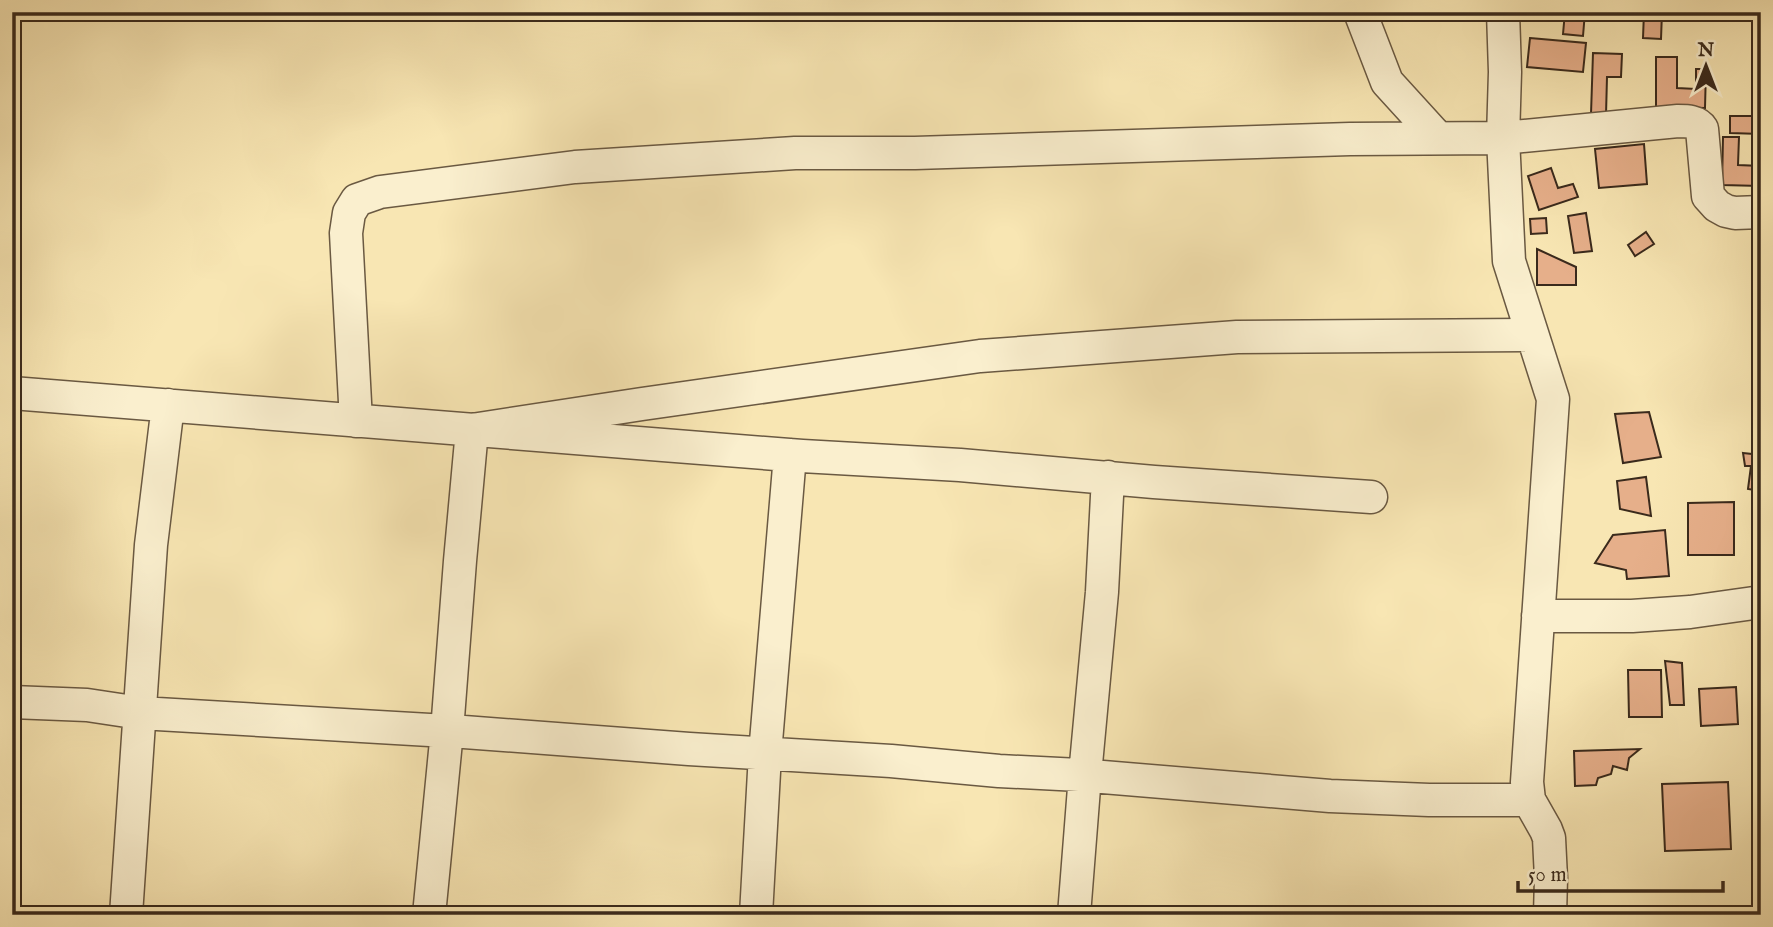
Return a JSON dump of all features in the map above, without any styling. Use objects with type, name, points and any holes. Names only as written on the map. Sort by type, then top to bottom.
[{"type":"street","points":[[1360,12],[1387,82],[1438,138]]},
{"type":"street","points":[[1503,12],[1503,138],[1509,261],[1553,399],[1527,782],[1529,800],[1549,838],[1550,915]]},
{"type":"street","points":[[356,421],[346,233],[349,213],[357,200],[380,192],[575,167],[795,153],[915,153],[1350,139],[1503,138],[1678,121],[1695,122],[1702,129],[1708,196],[1717,206],[1735,213],[1761,212]]},
{"type":"street","points":[[472,430],[980,356],[1237,337],[1532,335]]},
{"type":"street","points":[[12,393],[790,455],[960,465],[1371,497]]},
{"type":"street","points":[[125,915],[151,545],[168,405]]},
{"type":"street","points":[[429,915],[472,430]]},
{"type":"street","points":[[756,915],[765,754],[790,455]]},
{"type":"street","points":[[1074,915],[1102,592],[1108,477]]},
{"type":"street","points":[[1538,617],[1632,616],[1690,612],[1761,602]]},
{"type":"street","points":[[12,702],[86,705],[140,713],[891,761],[1330,796],[1529,800]]},
{"type":"building","points":[[1565,12],[1585,12],[1583,36],[1563,34]]},
{"type":"building","points":[[1644,12],[1662,12],[1661,39],[1643,38]]},
{"type":"building","points":[[1530,38],[1586,43],[1583,72],[1527,67]]},
{"type":"building","points":[[1593,53],[1622,54],[1621,77],[1607,77],[1606,115],[1591,114]]},
{"type":"building","points":[[1656,57],[1677,57],[1677,88],[1696,89],[1696,69],[1706,69],[1705,108],[1656,107]]},
{"type":"building","points":[[1730,116],[1761,116],[1761,134],[1730,133]]},
{"type":"building","points":[[1723,137],[1739,137],[1738,165],[1761,166],[1761,186],[1722,185]]},
{"type":"building","points":[[1644,144],[1647,184],[1599,188],[1595,149]]},
{"type":"building","points":[[1551,168],[1558,188],[1573,184],[1578,197],[1539,210],[1528,176]]},
{"type":"building","points":[[1586,213],[1592,251],[1574,253],[1568,216]]},
{"type":"building","points":[[1546,218],[1547,233],[1531,234],[1530,219]]},
{"type":"building","points":[[1646,232],[1654,244],[1635,256],[1628,245]]},
{"type":"building","points":[[1537,249],[1576,267],[1576,285],[1537,285]]},
{"type":"building","points":[[1649,412],[1661,457],[1623,463],[1615,414]]},
{"type":"building","points":[[1743,453],[1761,455],[1761,491],[1748,489],[1751,466],[1745,466]]},
{"type":"building","points":[[1646,477],[1651,516],[1620,509],[1617,481]]},
{"type":"building","points":[[1734,502],[1734,555],[1688,555],[1688,503]]},
{"type":"building","points":[[1665,530],[1669,576],[1627,579],[1626,570],[1595,563],[1613,535]]},
{"type":"building","points":[[1665,661],[1682,663],[1684,705],[1670,705]]},
{"type":"building","points":[[1628,670],[1661,670],[1662,717],[1629,717]]},
{"type":"building","points":[[1736,687],[1738,724],[1701,726],[1699,689]]},
{"type":"building","points":[[1640,749],[1629,758],[1627,770],[1613,766],[1611,774],[1598,778],[1596,785],[1575,786],[1574,751]]},
{"type":"building","points":[[1728,782],[1731,849],[1665,851],[1662,784]]}]
